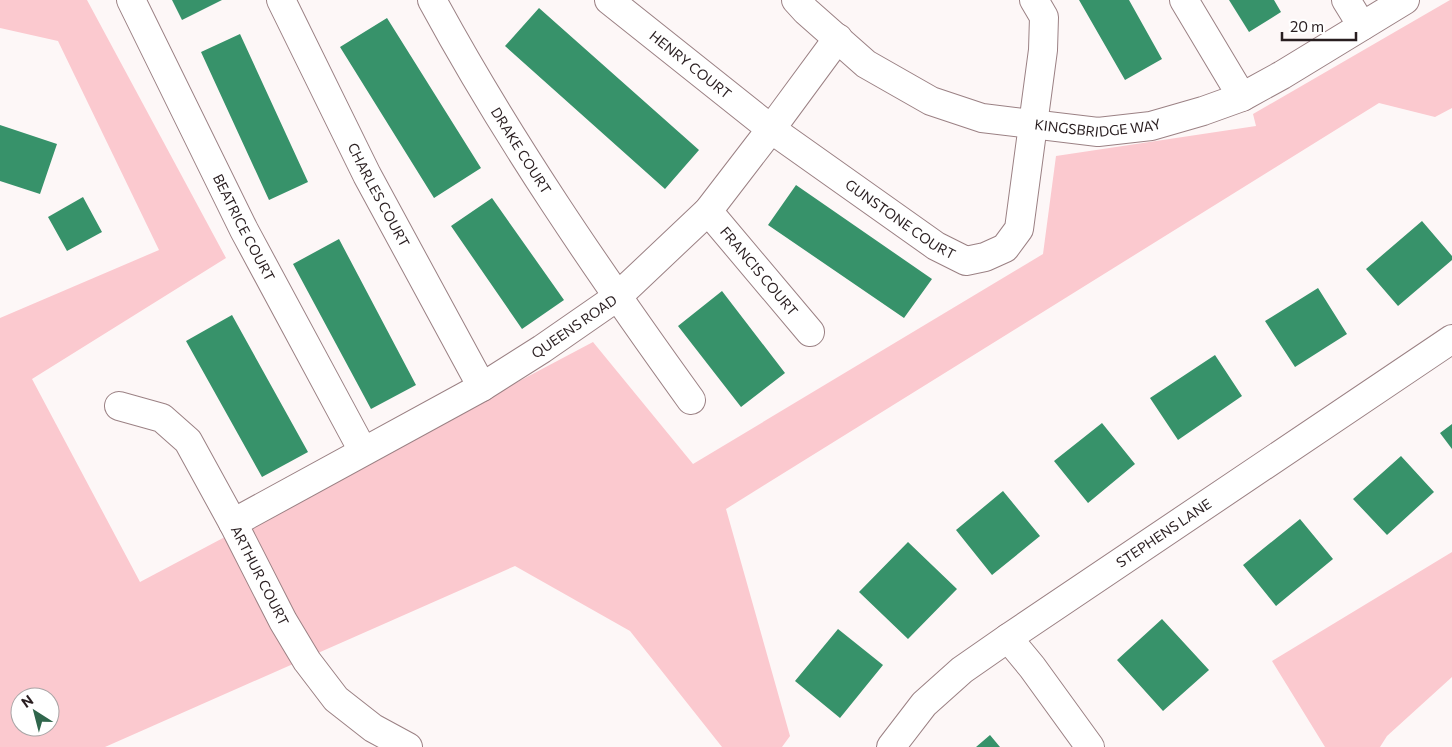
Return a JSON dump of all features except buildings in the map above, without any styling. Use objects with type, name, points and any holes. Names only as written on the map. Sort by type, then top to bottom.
[{"type":"street","name":"BEATRICE COURT","points":[[131,0],[244,230],[363,451]]},
{"type":"street","name":"CHARLES COURT","points":[[281,0],[367,175],[482,387]]},
{"type":"street","name":"DRAKE COURT","points":[[432,0],[520,151],[617,297],[690,400]]},
{"type":"street","name":"HENRY COURT","points":[[609,0],[771,129]]},
{"type":"street","name":"KINGSBRIDGE WAY","points":[[796,0],[866,64],[931,101],[982,118],[1098,132],[1151,126],[1242,97],[1282,76],[1405,0]]},
{"type":"street","name":"GUNSTONE COURT","points":[[771,129],[936,246],[966,261],[1005,248],[1019,229],[1043,50],[1044,17],[1034,0]]},
{"type":"street","points":[[1184,0],[1242,97]]},
{"type":"street","points":[[1346,0],[1362,26]]},
{"type":"street","name":"QUEENS ROAD","points":[[233,523],[482,387],[542,349],[617,297],[708,211],[838,38]]},
{"type":"street","name":"FRANCIS COURT","points":[[708,211],[810,332]]},
{"type":"street","name":"STEPHENS LANE","points":[[891,747],[924,704],[962,670],[1452,339]]},
{"type":"street","name":"ARTHUR COURT","points":[[119,406],[162,418],[188,441],[233,523],[283,622],[307,661],[336,699],[373,728],[408,747]]},
{"type":"street","points":[[1008,638],[1032,667],[1090,747]]},
{"type":"shaded area","points":[[0,0],[87,0],[226,258],[32,379],[140,582],[593,342],[693,464],[1043,254],[1056,156],[1256,126],[1253,114],[1450,0],[1452,0],[1452,108],[1435,117],[1379,103],[726,509],[790,736],[782,747],[722,747],[630,631],[515,566],[105,747],[0,747],[0,318],[159,250],[58,41],[0,28]]},
{"type":"shaded area","points":[[1452,552],[1452,677],[1387,736],[1380,747],[1325,747],[1272,661]]}]
